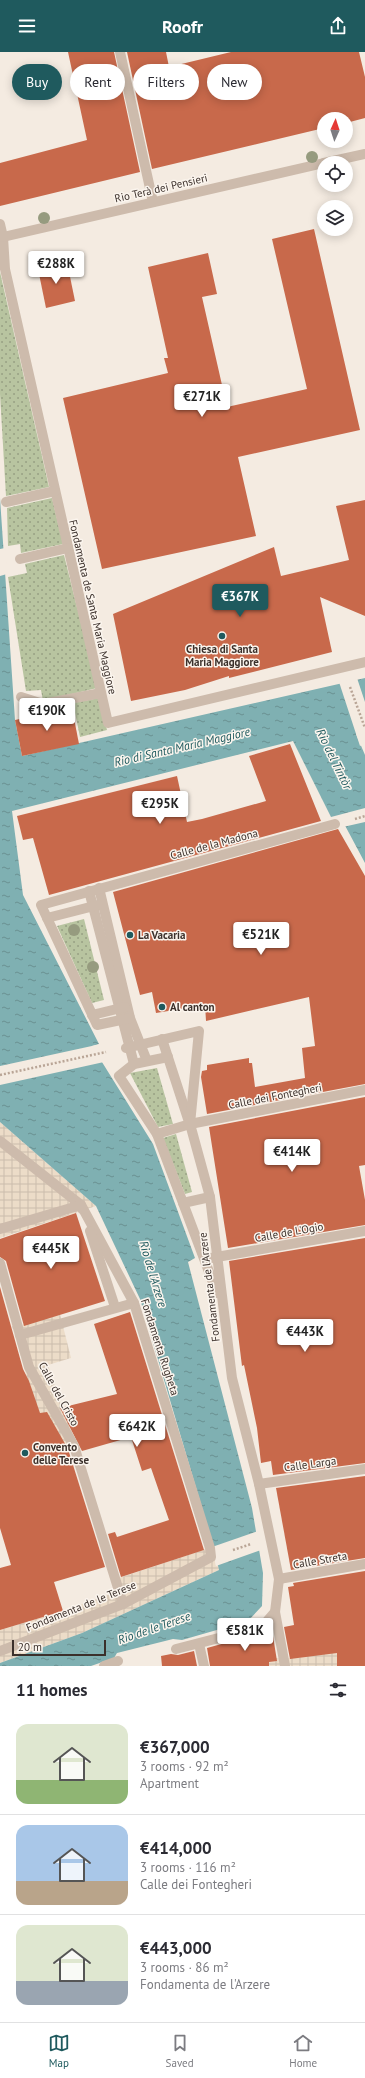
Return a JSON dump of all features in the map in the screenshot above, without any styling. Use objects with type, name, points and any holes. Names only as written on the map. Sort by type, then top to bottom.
[{"type":"street","points":[[120,52],[153,202]]},
{"type":"street","name":"Rio Terà dei Pensieri","points":[[353,157],[365,154]]},
{"type":"street","name":"Rio Terà dei Pensieri","points":[[3,237],[317,165]]},
{"type":"street","name":"Fondamenta de Santa Maria Maggiore","points":[[0,224],[3,237],[5,269],[108,723],[365,662]]},
{"type":"street","points":[[6,502],[55,491]]},
{"type":"street","points":[[20,559],[68,548]]},
{"type":"street","points":[[21,698],[43,704],[101,693]]},
{"type":"street","name":"Calle de la Madona","points":[[47,918],[41,906],[99,888],[335,824]]},
{"type":"street","points":[[99,888],[130,1018],[147,1061]]},
{"type":"street","points":[[89,891],[134,1064]]},
{"type":"street","points":[[103,904],[47,918],[96,1026],[130,1018]]},
{"type":"street","points":[[92,1015],[128,1007]]},
{"type":"street","name":"Fondamenta de l'Arzere","points":[[126,1048],[199,1031],[190,1124],[210,1197],[222,1306],[232,1378],[279,1579],[275,1612],[285,1666]]},
{"type":"street","points":[[162,1039],[190,1124]]},
{"type":"street","points":[[168,1056],[134,1064],[119,1076],[157,1134],[222,1306]]},
{"type":"street","name":"Calle dei Fontegheri","points":[[157,1134],[190,1124],[365,1090]]},
{"type":"street","name":"Fondamenta Rugheta","points":[[0,1140],[81,1205],[134,1303],[208,1540],[211,1557]]},
{"type":"street","points":[[183,1203],[210,1197]]},
{"type":"street","points":[[0,1229],[81,1205],[115,1307]]},
{"type":"street","name":"Calle de L'Ogio","points":[[205,1260],[217,1256],[365,1231]]},
{"type":"street","name":"Calle del Cristo","points":[[0,1263],[29,1367],[74,1446],[123,1604]]},
{"type":"street","points":[[20,1335],[115,1307],[134,1303]]},
{"type":"street","name":"Calle Larga","points":[[258,1484],[365,1469]]},
{"type":"street","name":"Fondamenta de le Terese","points":[[0,1651],[123,1604],[211,1557]]},
{"type":"street","name":"Calle Streta","points":[[279,1579],[365,1564]]},
{"type":"street","points":[[176,1649],[262,1627],[275,1612]]},
{"type":"street","points":[[199,1644],[204,1666]]},
{"type":"street","points":[[104,1666],[118,1661]]},
{"type":"path","points":[[343,667],[365,728]]},
{"type":"path","points":[[0,1075],[126,1048]]},
{"type":"path","points":[[211,1557],[270,1537]]},
{"type":"green space","points":[[0,272],[49,487],[6,496],[0,394]]},
{"type":"green space","points":[[52,498],[63,544],[21,553],[20,544],[8,546],[7,508]]},
{"type":"green space","points":[[64,555],[97,688],[43,701],[41,690],[26,691],[8,577],[27,573],[25,564]]},
{"type":"green space","points":[[99,698],[107,730],[80,737],[73,703]]},
{"type":"green space","points":[[84,919],[104,1000],[92,1003],[57,926]]},
{"type":"green space","points":[[157,1068],[173,1124],[158,1127],[130,1073]]},
{"type":"green space","points":[[176,1134],[192,1192],[185,1194],[163,1138]]},
{"type":"shaded area","points":[[0,1122],[96,1206],[0,1238]]},
{"type":"shaded area","points":[[60,1314],[71,1358],[48,1365],[62,1408],[76,1442],[73,1450],[50,1456],[12,1326],[28,1324]]},
{"type":"shaded area","points":[[212,1547],[216,1566],[218,1565],[219,1570],[82,1633],[0,1663],[0,1630],[63,1611],[116,1592],[119,1578]]},
{"type":"shaded area","points":[[337,1647],[337,1666],[269,1666],[268,1658],[298,1658]]},
{"type":"water","points":[[0,498],[15,720],[22,756],[365,678],[365,732],[356,734],[365,755],[365,863],[341,818],[331,817],[293,741],[12,811],[23,895],[99,1044],[92,1046],[153,1144],[195,1258],[188,1262],[252,1508],[263,1573],[262,1606],[248,1621],[182,1640],[173,1639],[117,1653],[114,1658],[91,1666],[0,1666],[0,1663],[82,1633],[219,1570],[213,1545],[140,1299],[96,1206],[0,1122]]},
{"type":"pier","points":[[5,548],[7,574],[0,576],[0,549]]},
{"type":"pier","points":[[357,678],[365,702],[365,734],[359,735],[362,745],[360,746],[339,682]]},
{"type":"pier","points":[[365,808],[365,822],[343,827],[340,820],[332,819],[331,817]]},
{"type":"pier","points":[[101,1044],[95,1047],[104,1062],[0,1085],[0,1066]]},
{"type":"pier","points":[[258,1531],[261,1550],[216,1566],[212,1547]]},
{"type":"building","points":[[68,52],[114,52],[117,64],[71,64]]},
{"type":"building","points":[[127,52],[166,52],[168,64],[133,64],[133,80]]},
{"type":"building","points":[[231,52],[359,52],[365,77],[365,118],[353,121],[353,112],[317,112],[317,130],[152,169],[137,100],[199,100],[199,64],[181,64]]},
{"type":"building","points":[[78,100],[124,100],[140,172],[0,206],[0,163],[87,140]]},
{"type":"building","points":[[314,229],[360,430],[238,457],[256,536],[102,569],[63,398],[168,373],[164,358],[168,358],[148,267],[208,253],[217,294],[202,297],[227,407],[307,389],[272,239]]},
{"type":"building","points":[[67,262],[75,301],[46,308],[38,269]]},
{"type":"building","name":"Chiesa di Santa Maria Maggiore","points":[[365,500],[365,616],[320,597],[332,652],[229,678],[229,676],[185,690],[131,701],[113,614],[274,547],[281,576],[349,560],[336,506]]},
{"type":"building","points":[[72,708],[79,744],[22,756],[15,720]]},
{"type":"building","points":[[290,744],[321,821],[49,895],[33,838],[23,840],[17,816],[177,776],[187,822],[202,819],[266,801],[249,756]]},
{"type":"building","points":[[338,829],[365,876],[365,1084],[207,1114],[201,1077],[202,1071],[207,1070],[207,1065],[249,1058],[249,1063],[252,1063],[255,1087],[305,1078],[302,1048],[315,1046],[309,997],[206,1021],[205,1005],[156,1013],[152,992],[140,995],[113,892]]},
{"type":"building","points":[[365,1097],[365,1165],[359,1166],[365,1200],[365,1225],[228,1248],[209,1127]]},
{"type":"building","points":[[76,1213],[105,1301],[24,1326],[6,1261],[0,1257],[0,1239]]},
{"type":"building","points":[[365,1238],[365,1463],[273,1475],[271,1461],[261,1463],[257,1428],[244,1365],[242,1366],[229,1261]]},
{"type":"building","name":"Convento delle Terese","points":[[0,1287],[23,1369],[29,1381],[40,1413],[47,1412],[68,1449],[105,1567],[54,1582],[63,1611],[0,1630],[0,1568],[11,1565],[0,1528]]},
{"type":"building","points":[[130,1312],[204,1550],[121,1577],[108,1534],[115,1532],[117,1537],[169,1520],[151,1468],[142,1471],[131,1437],[82,1451],[60,1408],[117,1394],[94,1324]]},
{"type":"building","points":[[365,1476],[365,1558],[291,1570],[276,1488]]},
{"type":"building","points":[[365,1571],[365,1666],[337,1666],[337,1653],[290,1659],[284,1627],[294,1625],[288,1587],[294,1586],[293,1583]]},
{"type":"building","points":[[272,1630],[277,1661],[269,1662],[269,1666],[210,1666],[207,1648]]},
{"type":"building","points":[[194,1651],[197,1666],[162,1666],[161,1656],[171,1654],[178,1655]]},
{"type":"place","name":"Chiesa di Santa Maria Maggiore","points":[[222,636]]},
{"type":"place","name":"La Vacaria","points":[[130,935]]},
{"type":"place","name":"Al canton","points":[[162,1007]]},
{"type":"place","name":"Convento delle Terese","points":[[25,1453]]},
{"type":"water label","name":"Rio di Santa Maria Maggiore","points":[[182,747]]},
{"type":"water label","name":"Rio del Tintòr","points":[[334,759]]},
{"type":"water label","name":"Rio de l'Arzere","points":[[153,1274]]},
{"type":"water label","name":"Rio de le Terese","points":[[154,1628]]}]
